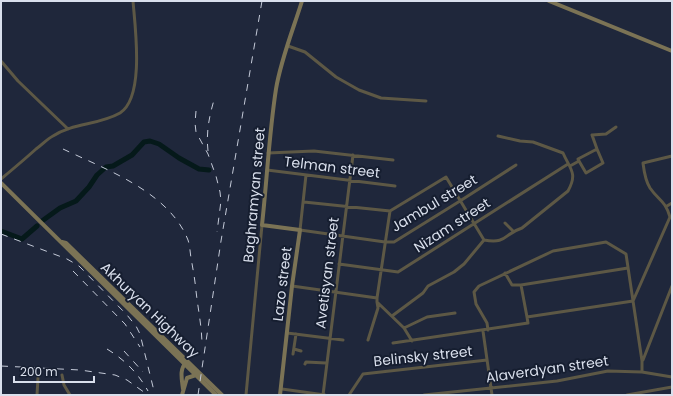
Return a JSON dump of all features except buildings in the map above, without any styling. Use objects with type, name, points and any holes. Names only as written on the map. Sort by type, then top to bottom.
[{"type":"street","points":[[1,179],[53,136],[68,129],[91,123],[120,112],[127,106],[135,89],[136,82],[133,1]]},
{"type":"street","name":"Baghramyan street","points":[[246,395],[268,153],[276,87],[302,1]]},
{"type":"street","points":[[549,1],[672,51]]},
{"type":"street","points":[[288,46],[305,52],[336,77],[360,90],[381,98],[426,101]]},
{"type":"street","points":[[1,61],[18,81],[68,129]]},
{"type":"street","points":[[578,161],[586,173],[603,163],[592,135],[606,134],[616,127]]},
{"type":"street","points":[[304,202],[390,211],[446,177],[484,240],[496,242],[506,238],[513,231],[522,228],[568,191],[573,182],[573,172],[563,153],[533,142],[498,136]]},
{"type":"street","name":"Nizam street","points":[[339,264],[398,272],[569,165],[578,161],[578,159],[597,149]]},
{"type":"street","points":[[268,153],[314,151],[393,160]]},
{"type":"street","name":"Avetisyan street","points":[[324,395],[326,363],[353,155]]},
{"type":"street","points":[[633,301],[670,217],[667,206],[650,188],[644,174],[643,163],[672,156]]},
{"type":"street","name":"Jambul street","points":[[262,225],[394,242],[460,202],[516,165]]},
{"type":"street","name":"Telman street","points":[[267,170],[395,186]]},
{"type":"street","name":"Lazo street","points":[[280,395],[282,389],[292,286],[304,202],[306,175]]},
{"type":"street","name":"Akhuryan Highway","points":[[1,183],[62,242],[64,246],[186,363],[222,395]]},
{"type":"street","points":[[667,206],[672,203]]},
{"type":"street","points":[[368,340],[378,308],[377,298],[390,211]]},
{"type":"street","points":[[505,223],[513,231]]},
{"type":"street","points":[[392,316],[423,294],[428,286],[454,272],[464,264],[484,240]]},
{"type":"street","points":[[488,330],[485,319],[476,304],[474,292],[479,286],[553,251],[606,242],[626,254],[642,362],[642,372]]},
{"type":"street","points":[[506,273],[512,285],[521,285],[628,268]]},
{"type":"street","points":[[393,343],[528,324],[521,285]]},
{"type":"street","points":[[292,286],[377,298]]},
{"type":"street","points":[[642,362],[672,286]]},
{"type":"street","points":[[527,317],[633,301]]},
{"type":"street","points":[[377,302],[404,328],[412,341]]},
{"type":"street","points":[[404,328],[427,317],[455,313]]},
{"type":"street","points":[[483,331],[492,395]]},
{"type":"street","points":[[287,333],[343,340]]},
{"type":"street","points":[[293,354],[296,334]]},
{"type":"street","points":[[294,349],[301,350]]},
{"type":"street","name":"Belinsky street","points":[[349,395],[362,374],[487,360]]},
{"type":"street","points":[[305,364],[306,362],[326,363]]},
{"type":"street","points":[[183,389],[182,370],[186,363]]},
{"type":"street","name":"Akhuryan Highway","points":[[186,363],[216,395]]},
{"type":"street","name":"Alaverdyan street","points":[[424,395],[557,381],[608,371],[642,372],[672,377]]},
{"type":"street","points":[[62,375],[64,385],[70,395]]},
{"type":"street","points":[[182,395],[187,378],[196,375]]},
{"type":"street","points":[[38,378],[38,395]]},
{"type":"street","points":[[627,395],[672,387]]},
{"type":"street","points":[[282,389],[324,395]]},
{"type":"waterway","points":[[42,221],[60,208],[76,201],[89,187],[97,175],[106,167],[113,166],[132,155],[144,142],[150,141],[159,144],[179,158],[199,169],[209,170]]},
{"type":"waterway","points":[[1,231],[22,239],[37,226]]},
{"type":"railway","points":[[198,395],[221,241],[262,1]]},
{"type":"railway","points":[[208,151],[208,125],[214,100]]},
{"type":"railway","points":[[196,111],[196,132],[208,154],[220,192],[221,201],[217,232]]},
{"type":"railway","points":[[63,149],[135,184],[167,208],[179,223],[189,244],[201,325],[202,346]]},
{"type":"railway","points":[[1,234],[67,259],[79,266],[127,315],[136,326],[140,334],[155,395]]},
{"type":"railway","points":[[73,271],[125,324],[140,347]]},
{"type":"railway","points":[[107,349],[130,367],[140,378],[148,391]]},
{"type":"railway","points":[[124,351],[143,372]]},
{"type":"railway","points":[[1,366],[80,370],[115,375],[127,380],[148,395]]}]
